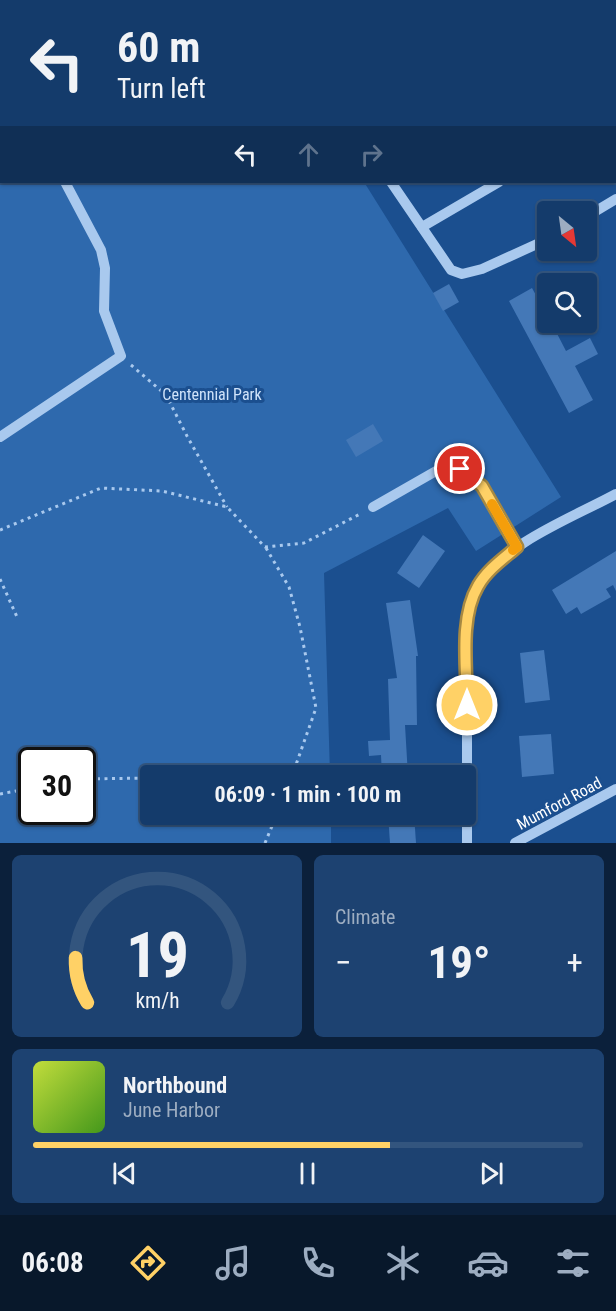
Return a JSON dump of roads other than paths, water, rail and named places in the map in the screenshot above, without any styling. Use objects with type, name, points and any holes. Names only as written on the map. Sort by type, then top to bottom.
[{"type":"street","points":[[0,437],[121,356],[104,311],[105,268],[101,250],[66,183]]},
{"type":"street","points":[[392,183],[451,270],[462,274],[482,269],[537,244]]},
{"type":"street","points":[[422,227],[497,183]]},
{"type":"street","points":[[597,210],[616,199]]},
{"type":"street","points":[[373,507],[436,471],[460,469],[482,486],[517,547]]},
{"type":"street","points":[[467,843],[467,611],[478,586],[496,564],[517,547],[616,494]]},
{"type":"street","name":"Mumford Road","points":[[515,843],[616,789]]},
{"type":"park label","name":"Centennial Park","points":[[212,394]]}]
